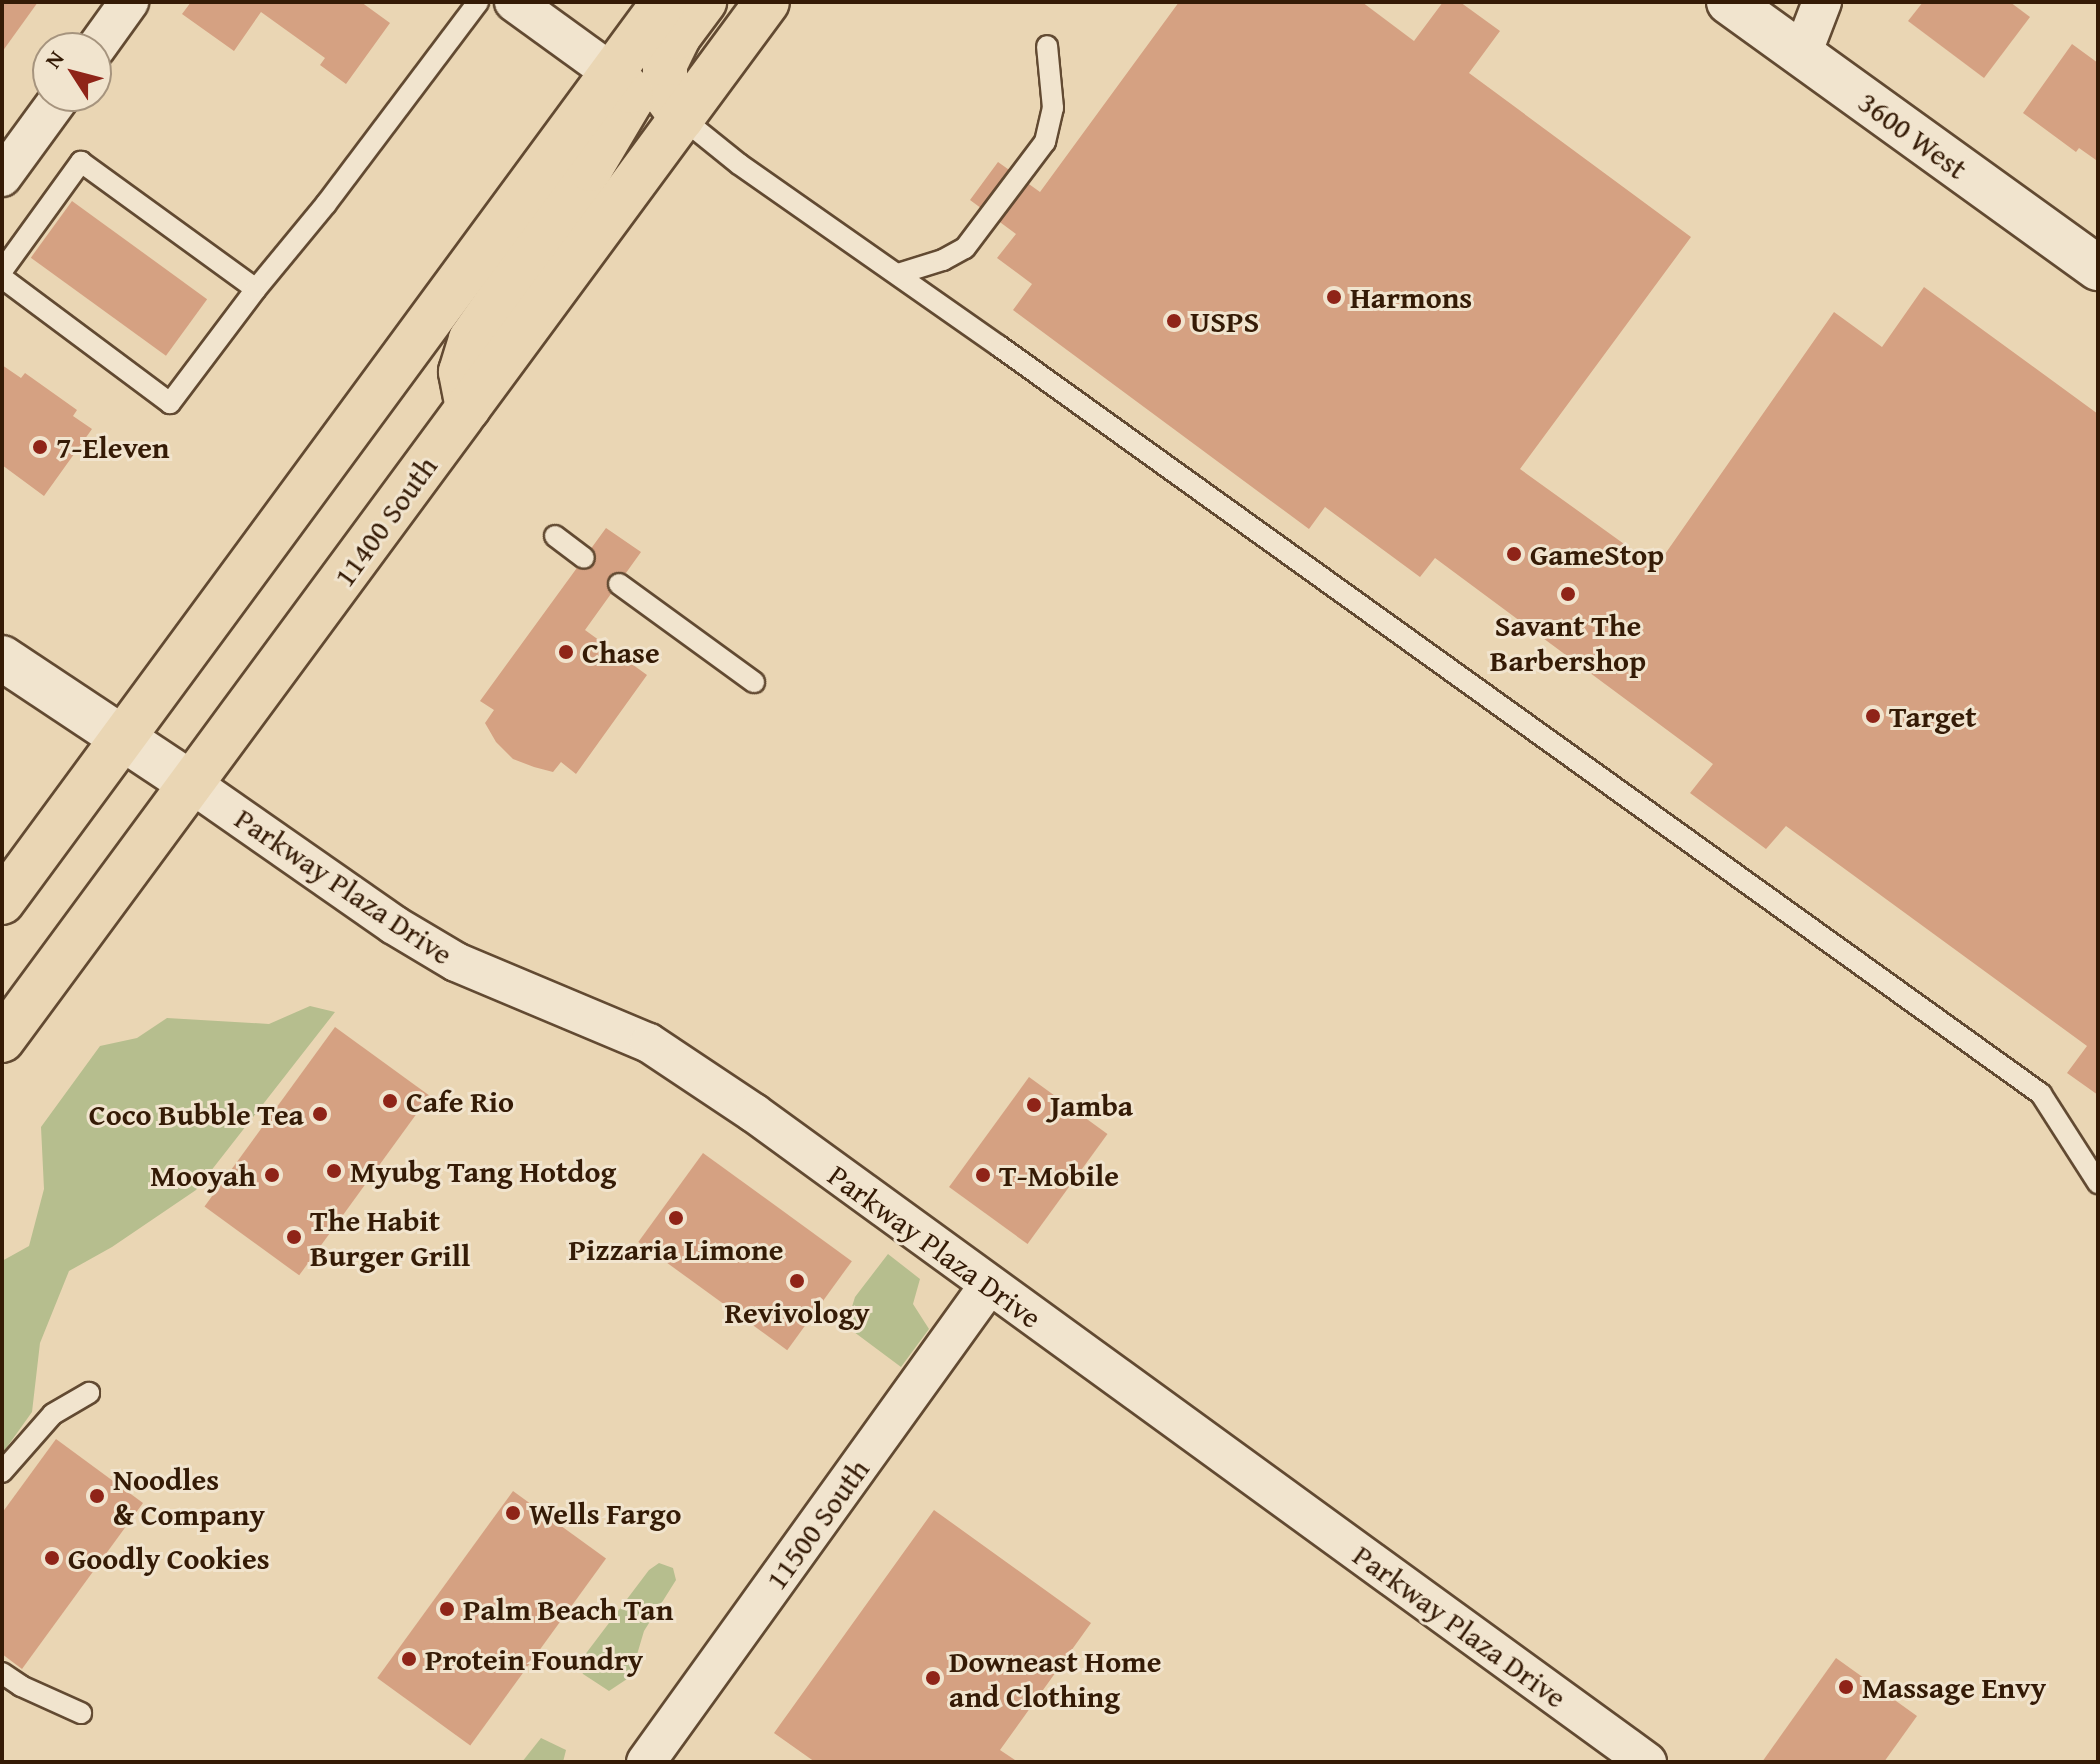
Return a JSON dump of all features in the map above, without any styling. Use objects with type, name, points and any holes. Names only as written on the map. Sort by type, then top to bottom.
[{"type":"main road","points":[[2,902],[664,2]]},
{"type":"main road","points":[[682,118],[665,95],[665,64],[678,37],[704,2]]},
{"type":"main road","name":"11400 South","points":[[2,1040],[767,2]]},
{"type":"main road","name":"3600 West","points":[[1729,2],[2098,268]]},
{"type":"main road","points":[[468,408],[461,372],[471,339],[590,169],[631,100],[630,91],[612,73]]},
{"type":"main road","points":[[2,658],[44,689],[124,736],[192,784]]},
{"type":"street","points":[[107,32],[129,2]]},
{"type":"street","points":[[514,2],[612,73]]},
{"type":"street","points":[[1802,54],[1822,2]]},
{"type":"street","points":[[2,177],[49,112]]},
{"type":"street","name":"Parkway Plaza Drive","points":[[192,784],[394,925],[456,962],[649,1043],[754,1113],[1647,1762]]},
{"type":"street","name":"11500 South","points":[[651,1760],[989,1285]]},
{"type":"lane","points":[[2,278],[170,403],[256,289],[326,204],[478,2]]},
{"type":"lane","points":[[898,274],[943,260],[965,248],[1045,142],[1053,108],[1047,46]]},
{"type":"lane","points":[[682,118],[739,164],[898,274],[2041,1094],[2098,1183]]},
{"type":"lane","points":[[2,271],[81,162],[256,289]]},
{"type":"lane","points":[[555,536],[584,558]]},
{"type":"lane","points":[[619,584],[754,682]]},
{"type":"lane","points":[[2,1472],[53,1414],[89,1393]]},
{"type":"lane","points":[[2,1673],[21,1686],[81,1713]]},
{"type":"green space","points":[[310,1006],[335,1012],[196,1190],[112,1247],[69,1271],[40,1343],[32,1412],[2,1454],[2,1261],[29,1246],[44,1189],[41,1127],[100,1046],[137,1038],[167,1018],[269,1024]]},
{"type":"green space","points":[[888,1254],[920,1279],[913,1304],[929,1329],[901,1367],[846,1326],[855,1297]]},
{"type":"green space","points":[[659,1563],[673,1568],[676,1580],[644,1631],[636,1658],[636,1673],[609,1691],[583,1674],[579,1666],[581,1660],[649,1570]]},
{"type":"green space","points":[[541,1738],[566,1750],[563,1762],[522,1762]]},
{"type":"building","points":[[2,2],[38,2],[2,52]]},
{"type":"building","points":[[191,2],[361,2],[390,23],[346,84],[320,65],[325,58],[261,12],[234,51],[182,14]]},
{"type":"building","points":[[1179,2],[1362,2],[1414,41],[1443,2],[1460,2],[1500,31],[1469,73],[1691,237],[1520,469],[1656,567],[1834,312],[1882,347],[1924,287],[2098,414],[2098,1095],[2067,1073],[2087,1046],[1786,826],[1766,849],[1690,793],[1713,764],[1435,558],[1420,577],[1325,507],[1309,529],[1013,310],[1032,284],[997,258],[1016,234],[970,200],[998,162],[1040,192]]},
{"type":"building","points":[[1923,2],[2010,2],[2030,17],[1984,78],[1908,21]]},
{"type":"building","points":[[2072,44],[2098,63],[2096,160],[2079,148],[2076,152],[2023,113]]},
{"type":"building","name":"7-Eleven","points":[[72,201],[207,299],[166,356],[31,258]]},
{"type":"building","name":"7-Eleven","points":[[2,365],[21,378],[25,373],[77,410],[73,416],[92,429],[44,496],[2,465]]},
{"type":"building","name":"Chase","points":[[606,528],[641,552],[585,630],[647,675],[576,774],[561,762],[553,772],[513,759],[496,742],[485,723],[494,710],[480,701]]},
{"type":"building","points":[[335,1027],[430,1096],[299,1275],[205,1207]]},
{"type":"building","points":[[1029,1077],[1107,1134],[1028,1244],[949,1187]]},
{"type":"building","points":[[703,1153],[852,1261],[787,1350],[638,1242]]},
{"type":"building","points":[[56,1439],[143,1503],[22,1669],[2,1654],[2,1513]]},
{"type":"building","points":[[513,1491],[606,1559],[470,1745],[377,1678]]},
{"type":"building","name":"Downeast Home and Clothing","points":[[934,1510],[1091,1623],[1000,1750],[1018,1762],[815,1762],[774,1733]]},
{"type":"building","name":"Massage Envy","points":[[1836,1658],[1917,1716],[1884,1762],[1762,1762]]},
{"type":"place","name":"Harmons","points":[[1334,297]]},
{"type":"place","name":"USPS","points":[[1174,321]]},
{"type":"place","name":"7-Eleven","points":[[40,447]]},
{"type":"place","name":"GameStop","points":[[1514,554]]},
{"type":"place","name":"Savant The Barbershop","points":[[1568,594]]},
{"type":"place","name":"Chase","points":[[566,652]]},
{"type":"place","name":"Target","points":[[1873,716]]},
{"type":"place","name":"Cafe Rio","points":[[390,1101]]},
{"type":"place","name":"Jamba","points":[[1034,1105]]},
{"type":"place","name":"Coco Bubble Tea","points":[[320,1114]]},
{"type":"place","name":"Myubg Tang Hotdog","points":[[334,1171]]},
{"type":"place","name":"Mooyah","points":[[272,1175]]},
{"type":"place","name":"T-Mobile","points":[[983,1175]]},
{"type":"place","name":"Pizzaria Limone","points":[[676,1218]]},
{"type":"place","name":"The Habit Burger Grill","points":[[294,1237]]},
{"type":"place","name":"Revivology","points":[[797,1281]]},
{"type":"place","name":"Noodles & Company","points":[[97,1496]]},
{"type":"place","name":"Wells Fargo","points":[[513,1513]]},
{"type":"place","name":"Goodly Cookies","points":[[52,1558]]},
{"type":"place","name":"Palm Beach Tan","points":[[447,1609]]},
{"type":"place","name":"Protein Foundry","points":[[409,1659]]},
{"type":"place","name":"Downeast Home and Clothing","points":[[933,1678]]},
{"type":"place","name":"Massage Envy","points":[[1846,1687]]}]
